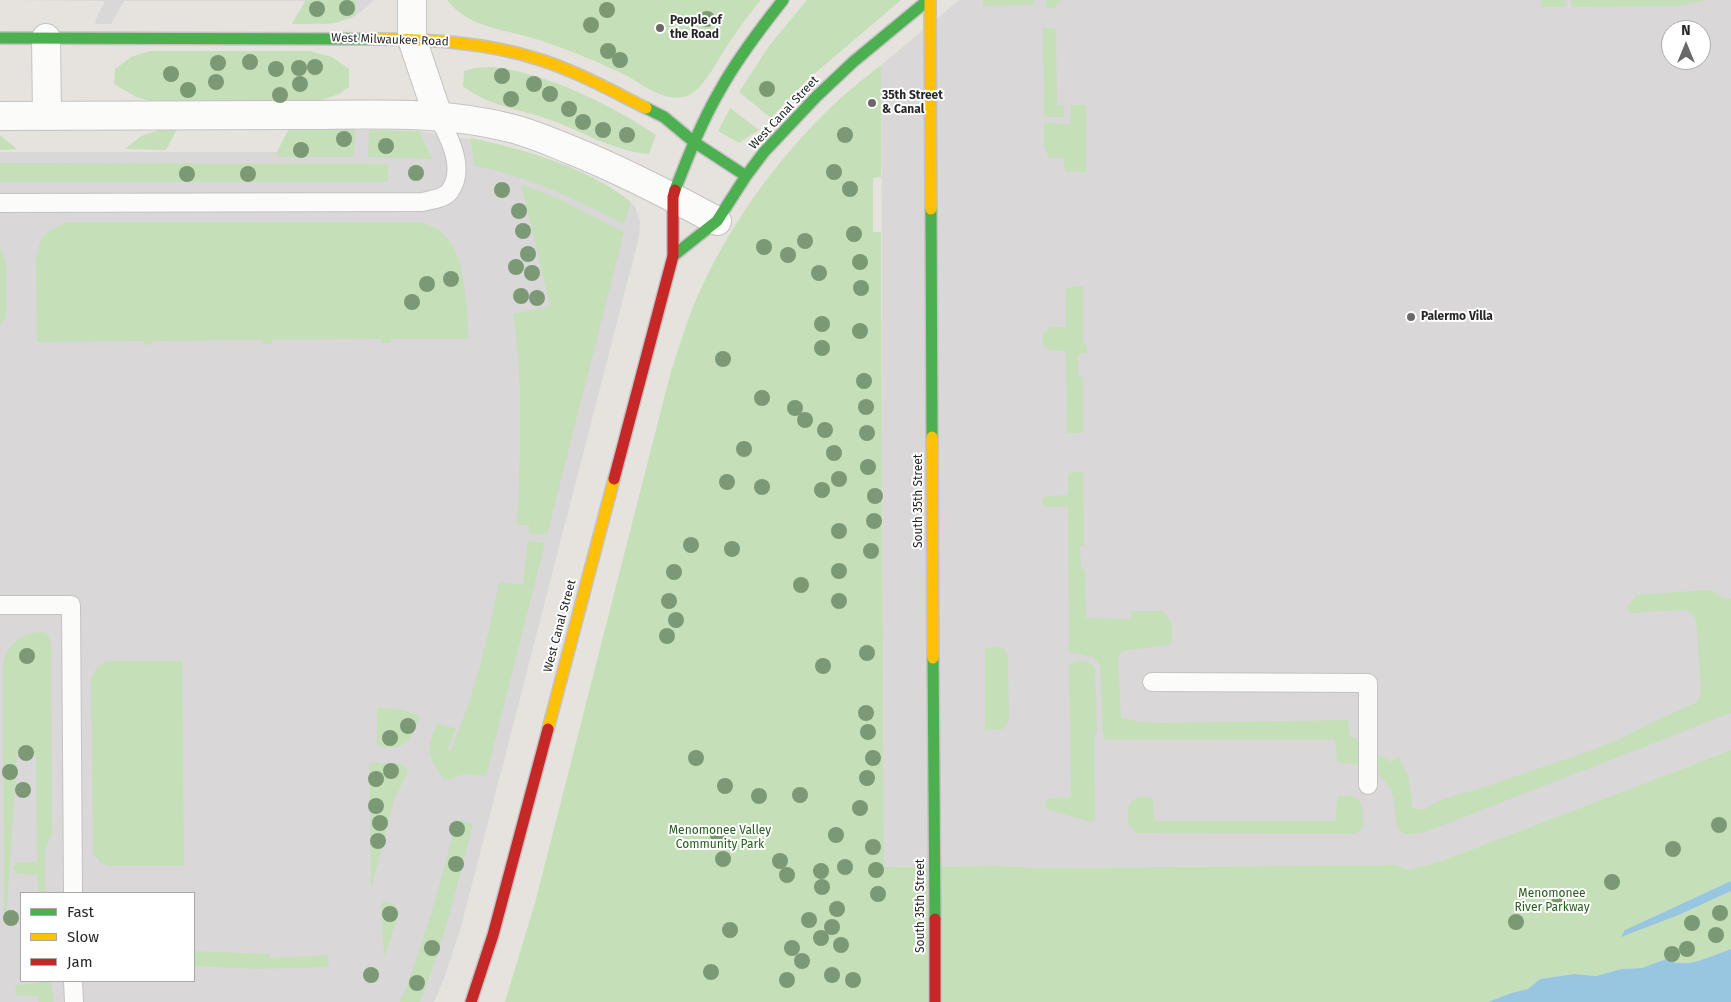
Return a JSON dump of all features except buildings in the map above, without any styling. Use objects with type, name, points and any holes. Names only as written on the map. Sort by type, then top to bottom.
[{"type":"street","points":[[412,0],[412,39],[438,116]]},
{"type":"street","name":"West Canal Street","points":[[470,1002],[481,976],[673,256],[673,197],[694,142],[719,91],[759,30],[783,0]]},
{"type":"street","name":"West Canal Street","points":[[673,256],[717,220],[746,176],[778,135],[816,97],[853,62],[929,0]]},
{"type":"street","name":"South 35th Street","points":[[929,0],[935,1002]]},
{"type":"street","name":"West Milwaukee Road","points":[[0,38],[412,39],[471,44],[504,50],[542,60],[582,76],[664,117],[694,142],[746,176]]},
{"type":"street","points":[[46,38],[47,116]]},
{"type":"street","points":[[0,116],[438,116],[476,121],[511,128],[539,137],[637,178],[717,220]]},
{"type":"lane","points":[[0,203],[422,202],[439,199],[450,191],[456,175],[456,159],[448,135],[438,116]]},
{"type":"lane","points":[[0,605],[71,605],[73,892]]},
{"type":"lane","points":[[1152,682],[1368,683],[1368,785]]},
{"type":"lane","points":[[74,982],[74,1002]]},
{"type":"shaded area","points":[[0,0],[374,0],[351,18],[328,24],[292,24],[305,1],[124,1],[111,24],[96,24],[95,21],[105,1]]},
{"type":"shaded area","points":[[959,0],[1731,0],[1731,750],[1439,862],[1408,870],[1396,865],[1046,868],[999,866],[884,867],[881,65]]},
{"type":"shaded area","points":[[289,129],[419,131],[498,144],[556,162],[617,192],[635,206],[640,223],[639,237],[461,927],[444,979],[434,1002],[0,1002],[0,152],[277,152]]},
{"type":"green space","points":[[306,0],[356,0],[356,15],[336,23],[292,24]]},
{"type":"green space","points":[[447,0],[761,0],[705,80],[693,93],[679,98],[663,95],[648,89],[627,76],[561,48],[477,22],[456,10]]},
{"type":"green space","points":[[807,0],[901,0],[807,80],[771,118],[739,92],[769,46]]},
{"type":"green space","points":[[983,0],[1034,0],[1034,5],[983,6]]},
{"type":"green space","points":[[1046,0],[1060,0],[1060,3],[1057,3],[1056,8],[1046,8]]},
{"type":"green space","points":[[1541,0],[1565,0],[1565,7],[1541,7]]},
{"type":"green space","points":[[1571,0],[1707,0],[1678,6],[1572,7]]},
{"type":"green space","points":[[1043,28],[1056,28],[1057,105],[1064,105],[1064,117],[1044,117]]},
{"type":"green space","points":[[150,51],[310,51],[332,57],[349,69],[349,87],[339,94],[313,103],[154,102],[136,97],[114,84],[115,69],[131,57]]},
{"type":"green space","name":"Menomonee Valley Community Park","points":[[881,65],[881,177],[873,178],[873,232],[881,232],[884,867],[999,866],[1046,868],[1396,865],[1408,870],[1439,862],[1731,750],[1731,881],[1625,930],[1681,914],[1731,891],[1731,949],[1690,963],[1673,962],[1666,959],[1642,968],[1621,969],[1596,976],[1574,974],[1540,979],[1528,989],[1488,1002],[505,1002],[535,903],[671,371],[688,320],[714,263],[729,236],[764,183],[804,134],[846,94]]},
{"type":"green space","points":[[493,67],[513,70],[556,83],[620,113],[656,135],[649,154],[623,149],[548,119],[493,103],[472,93],[463,86],[464,71]]},
{"type":"green space","points":[[1071,105],[1086,105],[1086,172],[1065,172],[1064,158],[1049,158],[1044,147],[1044,123],[1070,124]]},
{"type":"green space","points":[[730,108],[759,130],[739,143],[718,131]]},
{"type":"green space","points":[[162,129],[177,129],[166,150],[125,149],[141,136]]},
{"type":"green space","points":[[289,129],[355,129],[354,157],[277,157],[277,152]]},
{"type":"green space","points":[[369,130],[419,131],[432,159],[368,157]]},
{"type":"green space","points":[[0,135],[17,149],[0,150]]},
{"type":"green space","points":[[470,138],[533,154],[575,169],[595,179],[631,202],[624,224],[569,197],[534,183],[475,166]]},
{"type":"green space","points":[[0,163],[388,164],[388,182],[0,182]]},
{"type":"green space","points":[[521,184],[559,199],[624,232],[547,535],[529,533],[529,525],[517,525],[520,393],[513,314],[550,306]]},
{"type":"green space","points":[[67,222],[418,222],[435,227],[447,238],[455,252],[465,287],[469,339],[391,339],[391,343],[381,343],[381,339],[272,340],[272,344],[263,344],[263,340],[153,341],[152,344],[144,345],[144,341],[37,342],[36,257],[40,243],[47,232]]},
{"type":"green space","points":[[0,245],[6,264],[6,317],[0,325]]},
{"type":"green space","points":[[1073,286],[1083,286],[1083,345],[1087,345],[1087,353],[1078,354],[1078,377],[1083,377],[1083,433],[1067,433],[1066,351],[1049,350],[1042,342],[1044,332],[1050,327],[1066,327],[1066,289]]},
{"type":"green space","points":[[1083,472],[1084,546],[1080,546],[1081,569],[1085,569],[1086,618],[1131,619],[1131,611],[1163,611],[1172,624],[1172,642],[1169,645],[1122,651],[1118,657],[1121,718],[1158,723],[1348,720],[1350,737],[1357,738],[1357,742],[1391,762],[1399,757],[1408,776],[1412,807],[1415,809],[1427,809],[1428,806],[1447,798],[1618,740],[1695,703],[1699,699],[1701,690],[1696,619],[1691,613],[1684,610],[1630,613],[1627,607],[1636,595],[1706,590],[1714,591],[1723,598],[1731,598],[1731,713],[1428,831],[1414,834],[1405,834],[1400,830],[1397,824],[1394,799],[1388,784],[1383,778],[1378,773],[1364,766],[1337,761],[1335,740],[1105,740],[1100,665],[1092,657],[1069,652],[1068,507],[1046,507],[1042,503],[1042,499],[1046,496],[1068,495],[1068,474]]},
{"type":"green space","points":[[528,541],[545,543],[486,776],[465,774],[445,781],[430,754],[433,733],[437,723],[456,729],[447,750],[450,751],[459,731],[479,668],[499,582],[523,585]]},
{"type":"green space","points":[[44,632],[48,635],[51,645],[52,834],[45,849],[45,892],[38,892],[37,875],[18,874],[13,870],[13,867],[18,862],[37,862],[36,754],[17,754],[6,924],[4,920],[3,662],[13,644],[24,636]]},
{"type":"green space","points":[[999,647],[1004,649],[1008,657],[1009,721],[1003,729],[985,731],[985,648]]},
{"type":"green space","points":[[108,661],[182,661],[184,866],[109,866],[100,862],[93,853],[91,679],[97,668]]},
{"type":"green space","points":[[1077,661],[1089,663],[1093,666],[1095,672],[1097,731],[1094,737],[1095,820],[1091,822],[1049,810],[1046,808],[1045,803],[1049,798],[1071,797],[1069,664]]},
{"type":"green space","points":[[377,708],[399,709],[420,716],[413,733],[406,742],[392,748],[377,745]]},
{"type":"green space","points":[[369,763],[399,763],[407,769],[407,773],[394,800],[371,889]]},
{"type":"green space","points":[[1349,796],[1354,797],[1361,804],[1363,824],[1362,829],[1354,834],[1137,833],[1130,825],[1128,814],[1131,803],[1140,797],[1153,799],[1154,821],[1336,821],[1337,798]]},
{"type":"green space","points":[[455,819],[473,824],[443,936],[420,1002],[400,1002],[430,915],[455,827],[453,826]]},
{"type":"green space","points":[[383,901],[395,905],[399,913],[384,958],[381,907]]},
{"type":"green space","points":[[195,951],[270,954],[270,958],[328,955],[329,967],[256,969],[195,966]]},
{"type":"green space","points":[[49,982],[53,1002],[38,1002],[38,996],[19,996],[16,994],[16,985]]},
{"type":"water","points":[[1731,881],[1731,891],[1681,914],[1621,937],[1625,930]]},
{"type":"water","points":[[1731,949],[1731,1002],[1488,1002],[1528,989],[1540,979],[1574,974],[1596,976],[1621,969],[1642,968],[1666,959],[1673,962],[1690,963]]},
{"type":"traffic: fast","points":[[675,190],[712,104],[741,56],[783,0]]},
{"type":"traffic: fast","points":[[673,256],[717,221],[764,152],[816,97],[853,62],[928,0]]},
{"type":"traffic: fast","points":[[0,38],[370,39]]},
{"type":"traffic: fast","points":[[646,108],[664,117],[694,142],[746,176]]},
{"type":"traffic: fast","points":[[931,209],[932,437]]},
{"type":"traffic: fast","points":[[933,658],[935,919]]},
{"type":"traffic: slow","points":[[930,0],[931,209]]},
{"type":"traffic: slow","points":[[370,39],[478,45],[520,54],[568,70],[646,108]]},
{"type":"traffic: slow","points":[[932,437],[933,658]]},
{"type":"traffic: slow","points":[[548,729],[614,479]]},
{"type":"traffic: jam","points":[[614,479],[673,256],[673,197],[675,190]]},
{"type":"traffic: jam","points":[[471,1002],[493,935],[548,729]]},
{"type":"traffic: jam","points":[[935,919],[935,1002]]},
{"type":"place","name":"People of the Road","points":[[660,28]]},
{"type":"place","name":"35th Street & Canal","points":[[872,103]]},
{"type":"place","name":"Palermo Villa","points":[[1411,317]]},
{"type":"park label","name":"Menomonee River Parkway","points":[[1552,901]]}]
